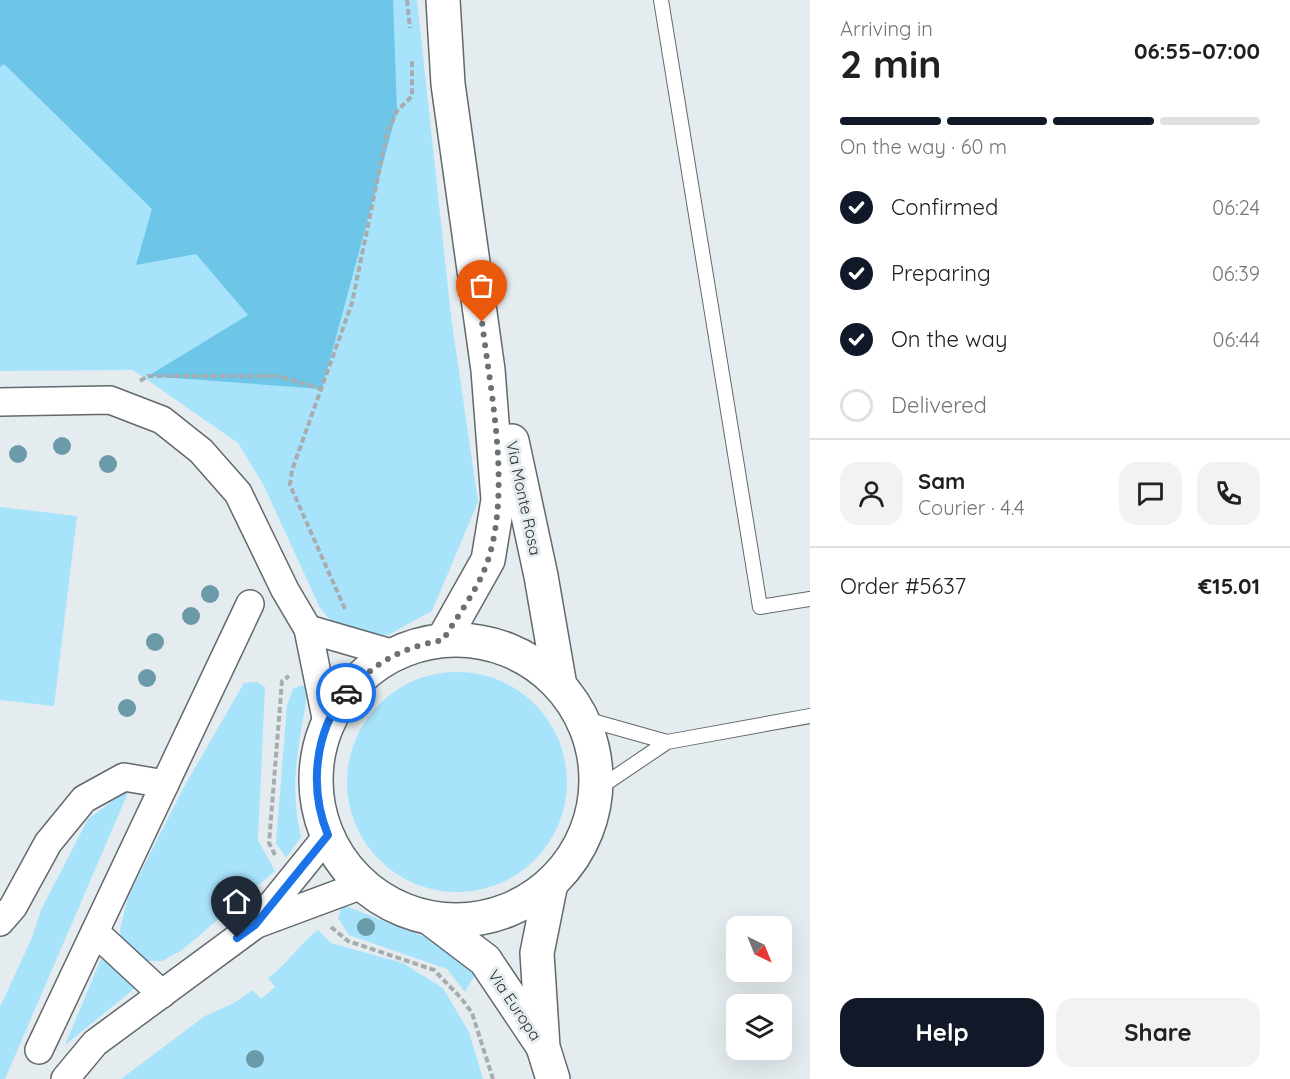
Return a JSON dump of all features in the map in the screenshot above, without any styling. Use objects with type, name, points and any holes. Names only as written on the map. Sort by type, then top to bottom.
[{"type":"main road","name":"Via Monte Rosa","points":[[443,0],[448,84],[488,369],[498,500],[488,560],[443,640]]},
{"type":"main road","name":"Via Monte Rosa","points":[[466,204],[541,576],[560,686]]},
{"type":"main road","points":[[443,640],[486,643],[526,659],[560,686],[582,718],[594,755],[596,790],[589,824],[574,856],[551,883],[525,902],[495,915],[463,921],[430,919],[394,907],[362,885],[337,856],[319,814],[316,768],[327,723],[344,696],[366,672],[394,654],[418,645],[443,640]]},
{"type":"main road","name":"Via Europa","points":[[551,883],[537,952],[543,1047],[553,1079]]},
{"type":"main road","name":"Via Europa","points":[[430,919],[485,960],[543,1047]]},
{"type":"street","points":[[0,402],[110,400],[162,420],[201,451],[238,493],[285,590],[308,629],[327,723]]},
{"type":"street","points":[[39,1050],[250,604]]},
{"type":"street","points":[[308,629],[394,654]]},
{"type":"street","points":[[0,922],[13,907],[48,843],[84,799],[124,777],[165,784]]},
{"type":"street","points":[[65,1079],[95,1043],[255,925],[328,835]]},
{"type":"street","points":[[255,925],[362,885]]},
{"type":"street","points":[[95,932],[162,994]]},
{"type":"lane","points":[[661,0],[760,607],[810,599]]},
{"type":"lane","points":[[596,790],[667,742],[810,716]]},
{"type":"lane","points":[[582,718],[667,742]]},
{"type":"path","points":[[407,0],[410,30]]},
{"type":"path","points":[[348,616],[290,485],[292,470],[352,303],[387,133],[398,111],[412,96],[412,50]]},
{"type":"path","points":[[110,400],[148,376],[278,376],[322,388]]},
{"type":"path","points":[[277,858],[269,843],[282,681],[298,670]]},
{"type":"path","points":[[324,922],[348,941],[434,970],[462,998],[472,1013],[492,1079]]},
{"type":"shaded area","points":[[0,0],[417,0],[451,316],[478,502],[432,611],[388,635],[345,637],[320,608],[264,486],[238,443],[133,370],[0,371]]},
{"type":"shaded area","points":[[0,0],[393,0],[397,111],[322,389],[148,376],[248,315],[196,254],[136,265],[152,209],[4,64],[0,67]]},
{"type":"shaded area","points":[[0,507],[77,516],[54,706],[0,700]]},
{"type":"shaded area","points":[[446,672],[468,672],[499,680],[518,690],[535,704],[549,721],[559,740],[565,760],[567,782],[565,804],[559,824],[549,843],[535,860],[518,874],[489,888],[468,892],[446,892],[425,888],[405,879],[387,867],[372,852],[351,814],[347,793],[347,771],[351,750],[360,730],[372,712],[387,697],[425,676]]},
{"type":"shaded area","points":[[257,682],[265,687],[258,840],[275,871],[182,950],[162,961],[142,961],[121,939],[120,929],[128,897],[185,785],[244,683]]},
{"type":"shaded area","points":[[302,685],[308,689],[295,780],[297,817],[301,837],[286,858],[276,843],[287,705],[293,689]]},
{"type":"shaded area","points":[[130,788],[5,1079],[0,1079],[0,1007],[31,940],[41,910],[88,819]]},
{"type":"shaded area","points":[[343,905],[451,947],[477,971],[465,992],[447,969],[349,935],[338,918]]},
{"type":"shaded area","points":[[318,930],[331,943],[403,963],[443,988],[469,1032],[483,1079],[121,1079],[205,1016],[234,1003],[253,990],[261,999],[275,987],[268,978]]},
{"type":"shaded area","points":[[101,959],[140,984],[65,1045]]},
{"type":"way so far","points":[[346,693],[366,672],[394,654],[418,645],[443,640],[488,560],[498,500],[496,443],[482,322]]},
{"type":"route","points":[[237,938],[255,925],[328,835],[319,814],[316,768],[327,723],[346,693]]}]
